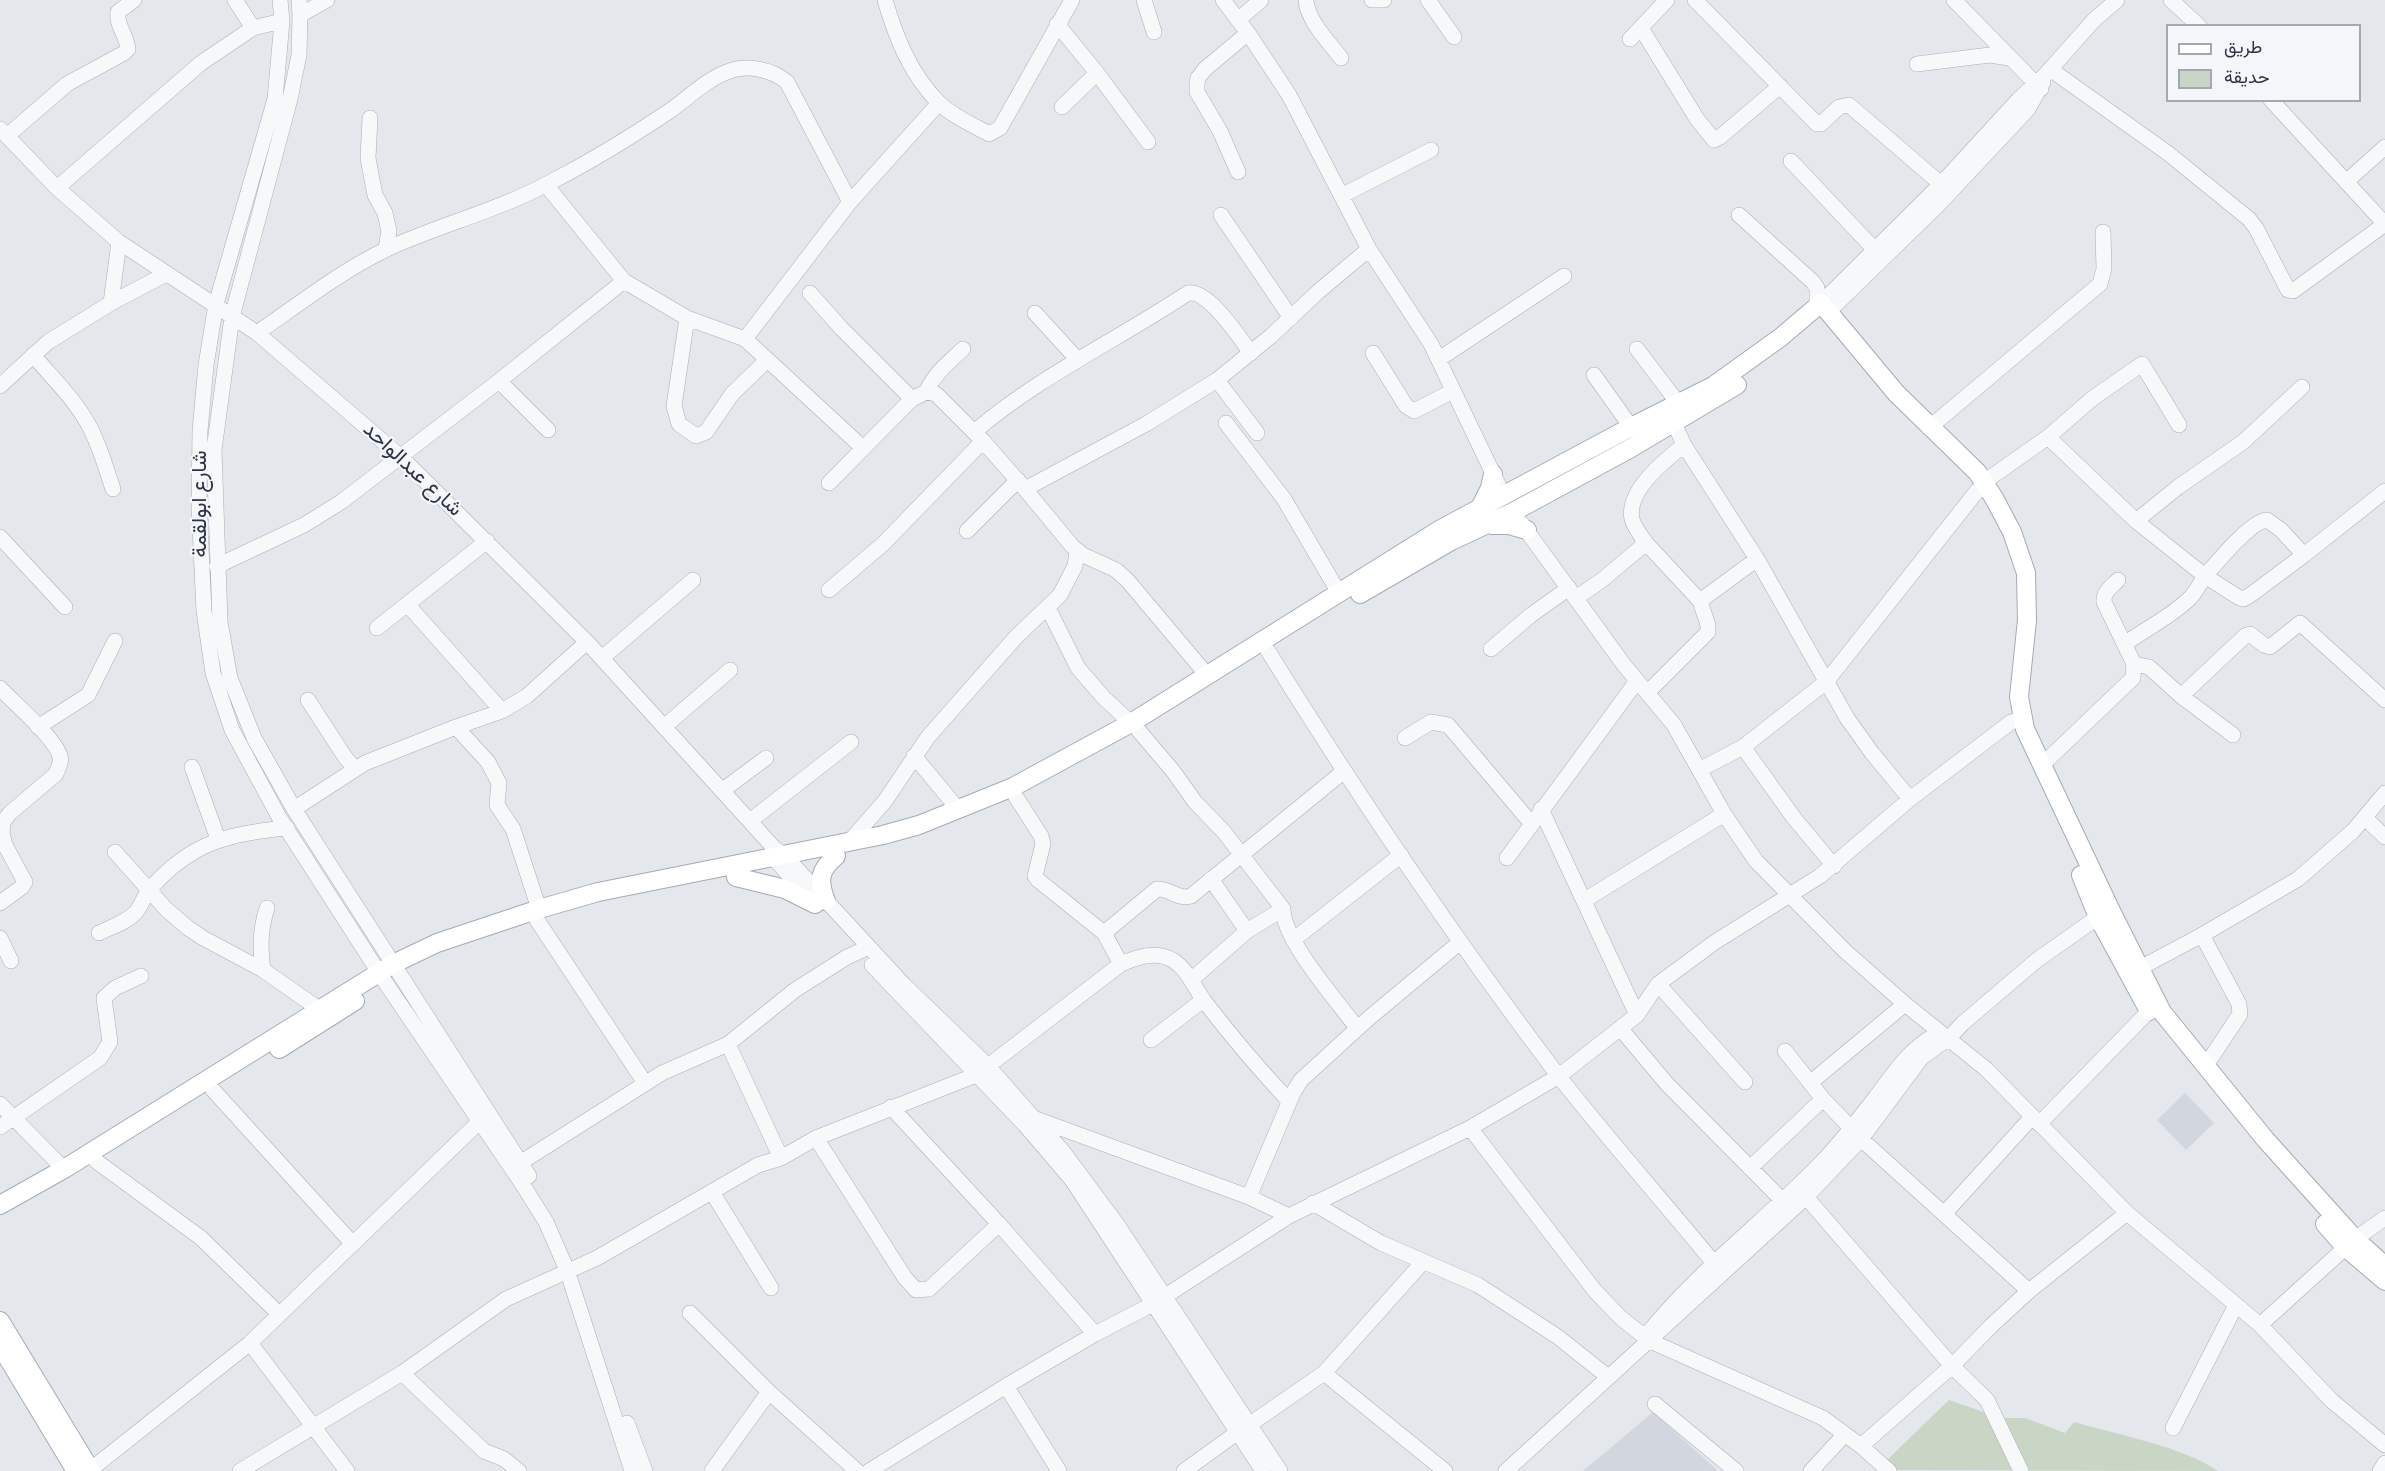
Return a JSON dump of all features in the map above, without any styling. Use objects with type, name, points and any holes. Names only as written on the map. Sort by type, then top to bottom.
[{"type":"main road","points":[[1508,505],[1631,427],[1713,386],[1742,368],[1820,311]]},
{"type":"main road","points":[[0,1217],[213,1090],[437,943],[538,915],[736,876],[782,859],[836,856],[905,839],[959,821],[1016,797],[1268,651],[1481,518],[1674,423],[1756,372],[1820,311]]},
{"type":"main road","points":[[1820,311],[1929,428],[1969,464],[1980,487],[2012,532],[2026,573],[2027,620],[2017,720],[2067,843],[2175,1046],[2385,1281]]},
{"type":"main road","points":[[1820,311],[1888,397],[1980,487]]},
{"type":"main road","points":[[1481,518],[1493,474]]},
{"type":"main road","points":[[538,915],[598,892],[782,859],[904,830],[958,809],[1013,787],[1135,727],[1207,675],[1441,530],[1481,518],[1527,530]]},
{"type":"main road","points":[[2017,720],[2042,765],[2105,915]]},
{"type":"main road","points":[[736,876],[778,887],[820,902],[822,871],[836,856]]},
{"type":"main road","points":[[0,1205],[64,1169],[319,1009],[389,973]]},
{"type":"main road","points":[[2153,1008],[2174,1029],[2350,1243],[2385,1266]]},
{"type":"main road","points":[[0,1321],[86,1471]]},
{"type":"main road","points":[[0,1346],[86,1471]]},
{"type":"street","points":[[4,132],[68,84],[128,49],[117,18],[118,12],[134,0]]},
{"type":"street","points":[[235,0],[253,28]]},
{"type":"street","name":"شارع ابولقمة","points":[[280,0],[282,21],[275,99],[216,304],[206,365],[200,431],[199,505],[204,611],[213,673],[232,730],[287,828],[389,973]]},
{"type":"street","points":[[299,8],[327,0]]},
{"type":"street","points":[[885,0],[903,53],[939,103],[989,134],[998,131],[1072,0]]},
{"type":"street","points":[[1144,0],[1154,32]]},
{"type":"street","points":[[1223,0],[1289,95],[1370,249],[1439,359],[1508,505],[1642,686],[1674,725],[1724,814],[1756,861],[1845,951],[1905,1004],[1986,1069],[2127,1213],[2260,1325],[2332,1401],[2385,1445]]},
{"type":"street","points":[[1238,20],[1261,0]]},
{"type":"street","points":[[1306,0],[1307,7],[1319,28],[1341,58]]},
{"type":"street","points":[[1372,0],[1384,0]]},
{"type":"street","points":[[1428,0],[1454,37]]},
{"type":"street","points":[[1630,39],[1667,0]]},
{"type":"street","points":[[1695,0],[1818,124],[1821,124],[1839,106],[1849,105],[1941,184]]},
{"type":"street","points":[[1954,0],[2009,57],[2169,154],[2249,219],[2256,228],[2288,290],[2293,291],[2385,224],[2273,102]]},
{"type":"street","points":[[1820,311],[2043,79],[2094,20],[2117,0]]},
{"type":"street","points":[[2171,0],[2197,24]]},
{"type":"street","name":"شارع ابولقمة","points":[[299,8],[299,55],[290,99],[232,317],[214,450],[220,622],[230,678],[254,738],[389,973]]},
{"type":"street","points":[[57,188],[201,63],[253,28],[282,21]]},
{"type":"street","points":[[1057,24],[1149,142]]},
{"type":"street","points":[[1641,28],[1697,119],[1714,140],[1780,86]]},
{"type":"street","points":[[1238,171],[1220,131],[1197,92],[1197,84],[1198,78],[1205,69],[1248,33]]},
{"type":"street","points":[[1917,64],[1990,55],[2009,57]]},
{"type":"street","points":[[257,333],[319,290],[386,249],[546,185],[606,152],[672,109],[711,80],[729,71],[752,69],[775,73],[787,82],[850,202]]},
{"type":"street","points":[[1062,107],[1097,73]]},
{"type":"street","points":[[1820,311],[1939,204],[2028,109],[2043,79]]},
{"type":"street","points":[[745,339],[850,202],[939,103]]},
{"type":"street","points":[[370,118],[368,158],[375,195],[384,213],[389,231],[386,249]]},
{"type":"street","name":"شارع عبدالواحد","points":[[4,132],[57,188],[119,242],[257,333],[401,458],[587,642],[723,790],[820,902],[982,1071]]},
{"type":"street","points":[[2347,181],[2385,147]]},
{"type":"street","points":[[1342,195],[1431,150]]},
{"type":"street","points":[[1791,161],[1876,251]]},
{"type":"street","points":[[546,185],[624,281],[687,318],[745,339],[863,448]]},
{"type":"street","points":[[1221,215],[1291,318]]},
{"type":"street","points":[[1739,215],[1813,282],[1817,288],[1820,311]]},
{"type":"street","points":[[1929,428],[2100,284],[2104,269],[2103,232]]},
{"type":"street","points":[[111,303],[119,242]]},
{"type":"street","points":[[967,531],[1022,484],[1146,424],[1217,380],[1370,249]]},
{"type":"street","points":[[0,386],[48,342],[111,303],[166,274]]},
{"type":"street","points":[[1439,359],[1564,276]]},
{"type":"street","points":[[217,566],[324,514],[401,458],[624,281]]},
{"type":"street","points":[[829,590],[883,544],[979,437],[995,414],[1077,358],[1188,293],[1194,292],[1203,296],[1225,319],[1251,353]]},
{"type":"street","points":[[810,293],[841,328],[912,399]]},
{"type":"street","points":[[1035,313],[1077,358]]},
{"type":"street","points":[[687,318],[674,406],[679,424],[696,436],[706,432],[732,394],[767,360]]},
{"type":"street","points":[[829,483],[912,399],[926,392],[932,378],[963,349]]},
{"type":"street","points":[[1637,349],[1678,403]]},
{"type":"street","points":[[1373,353],[1406,406],[1411,410],[1414,411],[1453,390]]},
{"type":"street","points":[[33,355],[85,420],[94,436],[113,489]]},
{"type":"street","points":[[1700,770],[1743,747],[1826,682],[1980,487],[2048,437],[2093,398],[2142,364],[2179,425]]},
{"type":"street","points":[[1594,375],[1631,427]]},
{"type":"street","points":[[1217,380],[1257,433]]},
{"type":"street","points":[[499,381],[548,430]]},
{"type":"street","points":[[2136,521],[2178,487],[2244,442],[2302,387]]},
{"type":"street","points":[[926,392],[940,397],[979,437],[1022,484],[1077,551],[1104,563],[1128,581],[1207,675]]},
{"type":"street","points":[[1226,423],[1284,499],[1339,593]]},
{"type":"street","points":[[1674,423],[1684,445],[1757,559],[1826,682],[1872,753],[1910,799]]},
{"type":"street","points":[[2048,437],[2136,521],[2205,576],[2243,599],[2385,492],[2383,486],[2385,483]]},
{"type":"street","points":[[1507,858],[1541,809],[1642,686],[1708,632],[1700,601],[1646,543],[1632,518],[1633,502],[1646,481],[1660,464],[1684,445]]},
{"type":"street","points":[[2126,644],[2181,606],[2196,592],[2205,576],[2250,527],[2260,520],[2267,520],[2274,525],[2304,555]]},
{"type":"street","points":[[0,537],[65,607]]},
{"type":"street","points":[[376,628],[487,541]]},
{"type":"street","points":[[1491,649],[1531,615],[1602,580],[1646,543]]},
{"type":"street","points":[[849,843],[885,801],[928,737],[1028,625],[1048,608],[1069,581],[1077,551]]},
{"type":"street","points":[[1700,601],[1757,559]]},
{"type":"street","points":[[602,658],[693,580]]},
{"type":"street","points":[[2042,765],[2133,678],[2134,664],[2104,602],[2107,591],[2118,580]]},
{"type":"street","points":[[407,604],[502,711]]},
{"type":"street","points":[[1048,608],[1078,668],[1104,698],[1135,727],[1173,771],[1195,802],[1242,855],[1283,909],[1283,918],[1293,940],[1358,1028]]},
{"type":"street","points":[[2181,696],[2245,636],[2250,634],[2264,645],[2270,646],[2300,623],[2385,700]]},
{"type":"street","points":[[38,727],[88,695],[115,640]]},
{"type":"street","points":[[294,809],[355,769],[456,727],[502,711],[527,696],[587,642]]},
{"type":"street","points":[[1268,651],[1343,772],[1460,943],[1559,1076],[1714,1263]]},
{"type":"street","points":[[2134,664],[2149,668],[2181,696],[2233,735]]},
{"type":"street","points":[[665,726],[730,670]]},
{"type":"street","points":[[0,688],[54,744],[60,756],[60,765],[56,774],[10,813],[3,822],[2,833],[5,845],[25,882],[22,887],[0,903]]},
{"type":"street","points":[[308,700],[355,769]]},
{"type":"street","points":[[869,1471],[1006,1386],[1158,1300],[1289,1216],[1470,1128],[1559,1076],[1637,1016],[1658,984],[1715,942],[1834,866],[1910,799],[2017,720]]},
{"type":"street","points":[[1405,738],[1431,722],[1448,725],[1531,823]]},
{"type":"street","points":[[456,727],[488,762],[499,783],[497,805],[513,829],[538,915],[645,1083]]},
{"type":"street","points":[[750,821],[851,742]]},
{"type":"street","points":[[1743,747],[1794,818],[1834,866]]},
{"type":"street","points":[[914,756],[958,809]]},
{"type":"street","points":[[723,790],[766,758]]},
{"type":"street","points":[[192,767],[218,839]]},
{"type":"street","points":[[1104,933],[1157,889],[1166,889],[1179,897],[1188,897],[1343,772]]},
{"type":"street","points":[[2133,970],[2202,935],[2298,879],[2325,858],[2365,818],[2385,793]]},
{"type":"street","points":[[1016,797],[1041,836],[1043,844],[1035,876],[1104,933],[1120,964]]},
{"type":"street","points":[[1541,809],[1637,1016]]},
{"type":"street","points":[[1585,900],[1724,814]]},
{"type":"street","points":[[2365,818],[2385,837]]},
{"type":"street","points":[[99,933],[132,916],[140,907],[148,890],[178,862],[218,839],[237,834],[287,828]]},
{"type":"street","points":[[115,852],[166,909],[203,938],[264,970],[319,1009]]},
{"type":"street","points":[[1293,940],[1401,855]]},
{"type":"street","points":[[1211,879],[1247,931]]},
{"type":"street","points":[[264,970],[260,945],[261,925],[267,908]]},
{"type":"street","points":[[1191,980],[1247,931],[1283,909]]},
{"type":"street","points":[[1506,1471],[1644,1342],[1806,1197],[1856,1134],[1905,1059],[1963,1023],[2037,960],[2105,915]]},
{"type":"street","points":[[2202,935],[2239,1004],[2241,1014],[2205,1067]]},
{"type":"street","points":[[0,938],[11,961]]},
{"type":"street","points":[[1249,1197],[1289,1101],[1296,1086],[1305,1075],[1460,943]]},
{"type":"street","points":[[516,1165],[662,1073],[728,1044],[795,990],[864,949]]},
{"type":"street","points":[[240,1471],[402,1373],[506,1299],[604,1254],[758,1165],[781,1158],[816,1138],[982,1071],[1120,964],[1143,955],[1161,956],[1174,961],[1191,980],[1203,1000],[1289,1101]]},
{"type":"street","points":[[389,973],[479,1122],[516,1165]]},
{"type":"street","points":[[389,973],[454,1063],[516,1165],[572,1268],[645,1471]]},
{"type":"street","points":[[0,1127],[100,1059],[110,1042],[104,998],[115,988],[141,975]]},
{"type":"street","points":[[1658,984],[1745,1082]]},
{"type":"street","points":[[1151,1040],[1203,1000]]},
{"type":"street","points":[[1810,1083],[1905,1004]]},
{"type":"street","points":[[1944,1214],[2153,1008]]},
{"type":"street","points":[[1620,1028],[1667,1084],[1782,1200]]},
{"type":"street","points":[[728,1044],[781,1158]]},
{"type":"street","points":[[1785,1051],[1823,1099],[1856,1134],[2030,1291]]},
{"type":"street","points":[[982,1071],[1033,1118],[1064,1152],[1109,1214],[1158,1300]]},
{"type":"street","points":[[982,1071],[1072,1180],[1158,1300],[1244,1429],[1280,1471]]},
{"type":"street","points":[[213,1090],[352,1243]]},
{"type":"street","points":[[1750,1168],[1823,1099]]},
{"type":"street","points":[[0,1104],[64,1169]]},
{"type":"street","points":[[891,1107],[999,1224],[1095,1334]]},
{"type":"street","points":[[1033,1118],[1249,1197],[1289,1216]]},
{"type":"street","points":[[86,1471],[250,1343],[479,1122]]},
{"type":"street","points":[[1470,1128],[1595,1291],[1644,1342],[1823,1418],[1861,1446],[1883,1469]]},
{"type":"street","points":[[1644,1342],[1671,1305],[1856,1134]]},
{"type":"street","points":[[816,1138],[905,1278],[916,1290],[929,1289],[999,1224]]},
{"type":"street","points":[[96,1161],[201,1238],[279,1314]]},
{"type":"street","points":[[712,1192],[771,1288]]},
{"type":"street","points":[[1806,1197],[1952,1366],[1987,1400],[2021,1471]]},
{"type":"street","points":[[1313,1203],[1381,1243],[1462,1276],[1478,1285],[1558,1337],[1607,1376]]},
{"type":"street","points":[[1861,1446],[1952,1366],[1991,1326],[2030,1291],[2127,1213]]},
{"type":"street","points":[[2260,1325],[2350,1243],[2385,1218]]},
{"type":"street","points":[[1184,1471],[1324,1373],[1423,1262]]},
{"type":"street","points":[[572,1268],[632,1471]]},
{"type":"street","points":[[2173,1428],[2236,1305]]},
{"type":"street","points":[[690,1313],[769,1392],[857,1471]]},
{"type":"street","points":[[250,1343],[347,1471]]},
{"type":"street","points":[[402,1373],[484,1451],[504,1459],[519,1471]]},
{"type":"street","points":[[1324,1373],[1445,1471]]},
{"type":"street","points":[[1006,1386],[1059,1471]]},
{"type":"street","points":[[712,1471],[769,1392]]},
{"type":"street","points":[[1655,1404],[1736,1471]]},
{"type":"street","points":[[1244,1429],[1263,1471]]},
{"type":"street","points":[[1811,1471],[1845,1434]]},
{"type":"street","points":[[2380,1471],[2385,1463]]},
{"type":"shaded area","points":[[2185,1093],[2214,1123],[2186,1150],[2157,1120]]},
{"type":"shaded area","points":[[1653,1412],[1718,1471],[1583,1471]]},
{"type":"green space","points":[[1949,1400],[2001,1418],[2025,1418],[2065,1433],[2074,1422],[2129,1436],[2187,1455],[2218,1471],[1880,1470],[1890,1457]]}]
